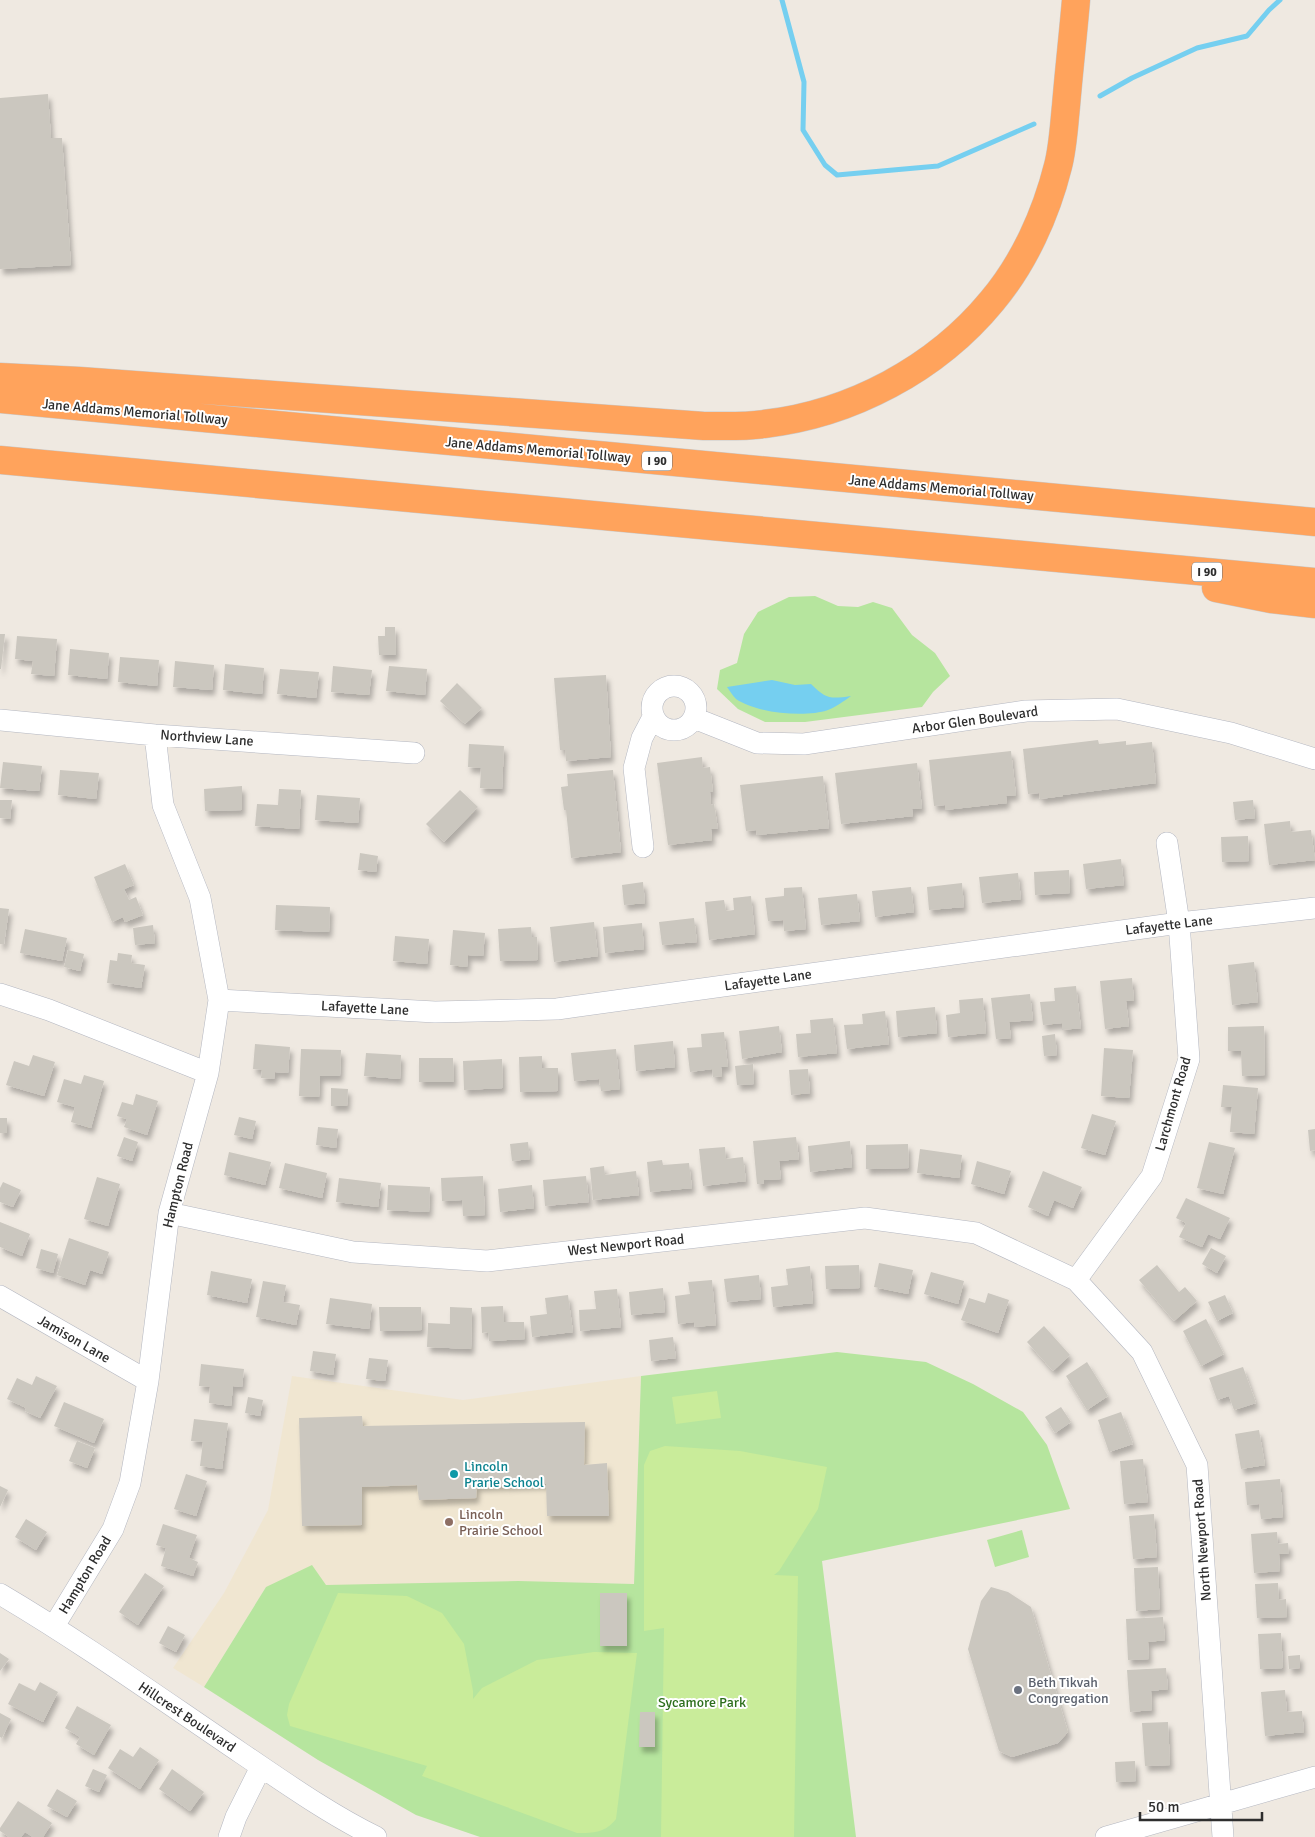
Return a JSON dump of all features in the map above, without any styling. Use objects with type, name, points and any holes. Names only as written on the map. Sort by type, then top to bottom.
[{"type":"highway","points":[[0,377],[704,426],[766,424],[824,412],[878,391],[944,349],[992,301],[1013,270],[1034,234],[1058,165],[1076,0]]},
{"type":"highway","name":"Jane Addams Memorial Tollway","points":[[0,399],[1315,522]]},
{"type":"highway","name":"I 90","points":[[0,460],[1315,582]]},
{"type":"highway","points":[[1100,562],[1271,599],[1315,604]]},
{"type":"street","points":[[668,686],[676,686],[689,691],[694,697],[696,704],[694,718],[683,729],[667,730],[660,726],[653,717],[652,710],[655,696],[668,686]]},
{"type":"street","name":"Arbor Glen Boulevard","points":[[694,718],[757,743],[804,744],[1026,711],[1118,709],[1231,733],[1315,759]]},
{"type":"street","points":[[643,847],[634,768],[642,738],[653,717]]},
{"type":"street","name":"Northview Lane","points":[[0,720],[156,735],[414,754]]},
{"type":"street","name":"Hampton Road","points":[[54,1626],[113,1529],[130,1483],[148,1381],[169,1213],[208,1073],[219,1000],[200,898],[163,805],[156,735]]},
{"type":"street","name":"Larchmont Road","points":[[1076,1280],[1152,1176],[1189,1059],[1179,924],[1167,843]]},
{"type":"street","name":"Lafayette Lane","points":[[219,1000],[435,1012],[557,1010],[1179,924],[1315,908]]},
{"type":"street","points":[[0,994],[49,1010],[208,1073]]},
{"type":"street","name":"West Newport Road","points":[[169,1213],[353,1252],[487,1260],[864,1218],[976,1233],[1076,1280]]},
{"type":"street","name":"North Newport Road","points":[[1076,1280],[1142,1352],[1197,1465],[1223,1837]]},
{"type":"street","name":"Jamison Lane","points":[[0,1296],[148,1381]]},
{"type":"street","name":"Hillcrest Boulevard","points":[[0,1594],[54,1626],[261,1767],[336,1815],[376,1837]]},
{"type":"street","points":[[229,1837],[236,1817],[261,1767]]},
{"type":"street","points":[[1106,1837],[1315,1777]]},
{"type":"shaded area","name":"Lincoln Prairie School","points":[[292,1376],[463,1400],[641,1376],[634,1584],[535,1582],[266,1587],[204,1687],[173,1668],[224,1593],[268,1510]]},
{"type":"green space","points":[[815,596],[838,606],[858,607],[873,602],[892,608],[912,635],[935,653],[950,676],[933,692],[922,707],[805,722],[765,722],[738,709],[717,689],[720,670],[737,663],[744,634],[758,612],[789,597]]},
{"type":"green space","name":"Sycamore Park","points":[[837,1352],[926,1362],[973,1384],[1023,1412],[1047,1445],[1070,1509],[822,1561],[856,1837],[480,1837],[416,1815],[318,1760],[204,1687],[266,1587],[312,1565],[326,1585],[518,1581],[634,1584],[641,1376]]},
{"type":"green space","points":[[717,1391],[721,1418],[676,1424],[672,1397]]},
{"type":"green space","points":[[665,1446],[740,1451],[827,1467],[818,1509],[779,1571],[774,1575],[798,1576],[794,1837],[661,1837],[664,1628],[644,1631],[644,1465],[650,1451]]},
{"type":"green space","points":[[1022,1530],[1029,1557],[995,1567],[987,1540]]},
{"type":"green space","points":[[338,1593],[407,1596],[442,1613],[464,1644],[473,1699],[482,1688],[537,1660],[594,1652],[637,1653],[616,1819],[612,1824],[603,1830],[577,1833],[422,1776],[427,1766],[290,1726],[287,1715],[289,1704]]},
{"type":"water","points":[[772,680],[795,685],[811,684],[829,697],[851,696],[828,710],[807,714],[794,714],[768,711],[745,704],[736,699],[727,687]]},
{"type":"building","points":[[48,94],[51,138],[62,138],[71,265],[0,269],[0,98]]},
{"type":"building","points":[[385,627],[395,627],[396,655],[379,655],[378,636],[385,636]]},
{"type":"building","points":[[0,634],[5,634],[1,669],[0,669]]},
{"type":"building","points":[[17,636],[57,639],[54,676],[31,674],[33,661],[15,659]]},
{"type":"building","points":[[70,649],[109,653],[107,679],[68,675]]},
{"type":"building","points":[[120,657],[159,660],[157,686],[118,682]]},
{"type":"building","points":[[175,661],[214,665],[212,690],[173,687]]},
{"type":"building","points":[[225,664],[264,668],[262,694],[223,690]]},
{"type":"building","points":[[333,666],[372,670],[369,695],[331,692]]},
{"type":"building","points":[[389,666],[427,669],[425,695],[386,691]]},
{"type":"building","points":[[280,669],[319,672],[316,698],[277,694]]},
{"type":"building","points":[[606,675],[611,757],[566,761],[565,750],[560,750],[554,678]]},
{"type":"building","points":[[457,683],[482,708],[465,724],[440,701]]},
{"type":"building","points":[[1098,740],[1099,744],[1126,741],[1126,745],[1152,742],[1156,783],[1040,799],[1039,793],[1028,794],[1023,749]]},
{"type":"building","points":[[469,744],[504,746],[502,789],[480,788],[481,768],[468,767]]},
{"type":"building","points":[[1011,751],[1016,795],[1006,796],[1007,803],[945,810],[945,805],[934,806],[929,760]]},
{"type":"building","points":[[702,757],[703,768],[710,767],[713,792],[710,792],[711,805],[714,804],[718,829],[711,829],[712,840],[668,845],[657,763]]},
{"type":"building","points":[[3,762],[42,766],[39,791],[0,788]]},
{"type":"building","points":[[917,763],[922,808],[912,809],[913,816],[841,824],[835,773]]},
{"type":"building","points":[[60,770],[99,773],[96,799],[58,795]]},
{"type":"building","points":[[613,770],[621,852],[571,858],[566,810],[564,810],[561,787],[568,786],[567,774]]},
{"type":"building","points":[[823,776],[829,828],[757,835],[756,830],[746,831],[740,785]]},
{"type":"building","points":[[242,786],[242,810],[205,811],[204,789]]},
{"type":"building","points":[[279,789],[301,790],[299,829],[255,826],[257,804],[278,805]]},
{"type":"building","points":[[460,790],[478,807],[444,842],[426,824]]},
{"type":"building","points":[[317,795],[360,798],[358,823],[315,820]]},
{"type":"building","points":[[0,800],[12,800],[10,819],[0,818]]},
{"type":"building","points":[[1253,800],[1255,818],[1235,820],[1233,802]]},
{"type":"building","points":[[1290,821],[1291,832],[1311,830],[1315,860],[1269,865],[1264,824]]},
{"type":"building","points":[[1248,836],[1249,861],[1222,862],[1221,837]]},
{"type":"building","points":[[360,853],[378,856],[376,872],[358,870]]},
{"type":"building","points":[[1121,859],[1124,885],[1086,889],[1083,864]]},
{"type":"building","points":[[125,864],[134,885],[124,889],[129,900],[136,897],[143,915],[125,922],[123,917],[112,922],[94,877]]},
{"type":"building","points":[[1069,870],[1070,893],[1035,895],[1034,872]]},
{"type":"building","points":[[1018,873],[1021,899],[982,903],[979,877]]},
{"type":"building","points":[[643,882],[645,903],[624,905],[622,885]]},
{"type":"building","points":[[962,883],[964,907],[929,910],[927,887]]},
{"type":"building","points":[[802,887],[806,929],[784,931],[783,920],[768,921],[765,898],[784,896],[784,888]]},
{"type":"building","points":[[911,887],[914,912],[875,917],[872,891]]},
{"type":"building","points":[[857,894],[860,921],[821,925],[818,898]]},
{"type":"building","points":[[751,896],[755,934],[709,940],[705,902],[724,900],[726,911],[734,910],[733,898]]},
{"type":"building","points":[[276,905],[330,907],[329,932],[275,930]]},
{"type":"building","points":[[0,908],[9,909],[4,944],[0,944]]},
{"type":"building","points":[[694,918],[697,942],[662,945],[659,922]]},
{"type":"building","points":[[594,922],[598,956],[554,962],[550,927]]},
{"type":"building","points":[[642,923],[644,949],[605,953],[603,927]]},
{"type":"building","points":[[153,925],[155,943],[135,945],[133,928]]},
{"type":"building","points":[[531,927],[532,937],[537,937],[538,960],[500,961],[498,929]]},
{"type":"building","points":[[25,929],[67,938],[62,961],[20,953]]},
{"type":"building","points":[[453,930],[485,933],[483,956],[468,955],[467,967],[450,965]]},
{"type":"building","points":[[395,936],[429,939],[427,964],[393,961]]},
{"type":"building","points":[[68,950],[84,954],[80,971],[64,967]]},
{"type":"building","points":[[118,953],[132,955],[131,963],[145,965],[141,988],[107,983],[110,960],[117,961]]},
{"type":"building","points":[[1254,962],[1258,1002],[1232,1005],[1228,965]]},
{"type":"building","points":[[1132,978],[1134,1001],[1126,1001],[1129,1026],[1105,1029],[1100,981]]},
{"type":"building","points":[[1076,986],[1081,1028],[1062,1030],[1062,1023],[1043,1025],[1040,1002],[1055,1001],[1054,988]]},
{"type":"building","points":[[1030,994],[1033,1020],[1009,1022],[1011,1038],[996,1039],[991,998]]},
{"type":"building","points":[[983,998],[986,1033],[948,1037],[946,1015],[960,1013],[959,1000]]},
{"type":"building","points":[[935,1007],[937,1033],[898,1037],[896,1011]]},
{"type":"building","points":[[885,1011],[889,1044],[847,1049],[844,1025],[863,1024],[862,1014]]},
{"type":"building","points":[[833,1018],[837,1053],[798,1057],[796,1034],[811,1033],[810,1020]]},
{"type":"building","points":[[779,1026],[782,1052],[742,1059],[739,1031]]},
{"type":"building","points":[[1264,1026],[1265,1075],[1242,1076],[1241,1051],[1228,1051],[1228,1027]]},
{"type":"building","points":[[724,1032],[728,1067],[721,1067],[722,1076],[713,1077],[712,1069],[690,1072],[687,1048],[702,1047],[701,1034]]},
{"type":"building","points":[[1055,1034],[1057,1055],[1044,1056],[1042,1036]]},
{"type":"building","points":[[673,1041],[675,1067],[636,1071],[634,1045]]},
{"type":"building","points":[[255,1044],[290,1047],[288,1073],[275,1072],[274,1079],[261,1078],[262,1070],[253,1069]]},
{"type":"building","points":[[1104,1048],[1133,1050],[1129,1098],[1101,1096]]},
{"type":"building","points":[[301,1049],[341,1050],[340,1076],[320,1076],[319,1097],[299,1096]]},
{"type":"building","points":[[616,1049],[620,1089],[601,1091],[599,1079],[574,1081],[571,1053]]},
{"type":"building","points":[[366,1053],[401,1055],[400,1079],[364,1076]]},
{"type":"building","points":[[33,1055],[55,1062],[44,1096],[6,1085],[14,1061],[29,1066]]},
{"type":"building","points":[[542,1056],[542,1068],[558,1068],[558,1091],[520,1092],[519,1057]]},
{"type":"building","points":[[419,1058],[453,1058],[454,1082],[419,1082]]},
{"type":"building","points":[[502,1059],[503,1088],[464,1090],[463,1061]]},
{"type":"building","points":[[753,1064],[754,1084],[737,1085],[735,1066]]},
{"type":"building","points":[[808,1069],[810,1093],[791,1095],[789,1070]]},
{"type":"building","points":[[84,1075],[104,1081],[91,1128],[71,1122],[75,1107],[57,1102],[64,1079],[81,1084]]},
{"type":"building","points":[[1223,1085],[1258,1088],[1254,1134],[1230,1132],[1232,1107],[1221,1107]]},
{"type":"building","points":[[331,1088],[348,1089],[347,1106],[331,1106]]},
{"type":"building","points":[[136,1094],[158,1101],[147,1135],[124,1127],[127,1119],[117,1116],[122,1102],[133,1105]]},
{"type":"building","points":[[1092,1114],[1116,1121],[1105,1155],[1081,1148]]},
{"type":"building","points":[[239,1117],[256,1121],[252,1139],[234,1135]]},
{"type":"building","points":[[0,1118],[7,1118],[7,1133],[0,1133]]},
{"type":"building","points":[[318,1127],[338,1129],[336,1148],[316,1145]]},
{"type":"building","points":[[1315,1129],[1315,1150],[1310,1151],[1308,1130]]},
{"type":"building","points":[[124,1137],[138,1142],[132,1161],[117,1156]]},
{"type":"building","points":[[796,1137],[799,1159],[779,1161],[781,1179],[764,1180],[764,1184],[757,1184],[753,1141]]},
{"type":"building","points":[[850,1141],[852,1167],[810,1172],[808,1146]]},
{"type":"building","points":[[528,1142],[530,1159],[512,1161],[510,1144]]},
{"type":"building","points":[[1209,1142],[1235,1148],[1223,1194],[1197,1188]]},
{"type":"building","points":[[908,1144],[909,1168],[866,1169],[866,1145]]},
{"type":"building","points":[[725,1147],[726,1159],[743,1157],[746,1181],[703,1186],[699,1149]]},
{"type":"building","points":[[920,1149],[962,1155],[959,1178],[917,1173]]},
{"type":"building","points":[[229,1152],[271,1162],[265,1185],[224,1175]]},
{"type":"building","points":[[662,1160],[663,1165],[689,1163],[692,1188],[650,1192],[647,1162]]},
{"type":"building","points":[[977,1161],[1011,1171],[1004,1194],[971,1184]]},
{"type":"building","points":[[285,1163],[327,1173],[322,1198],[279,1188]]},
{"type":"building","points":[[604,1166],[605,1175],[636,1171],[639,1195],[593,1200],[590,1168]]},
{"type":"building","points":[[1043,1171],[1082,1187],[1073,1208],[1054,1200],[1048,1216],[1028,1207]]},
{"type":"building","points":[[483,1176],[485,1215],[463,1216],[462,1200],[442,1201],[441,1178]]},
{"type":"building","points":[[586,1176],[589,1202],[545,1206],[543,1180]]},
{"type":"building","points":[[97,1177],[120,1184],[108,1226],[84,1219]]},
{"type":"building","points":[[339,1178],[381,1183],[378,1207],[336,1202]]},
{"type":"building","points":[[3,1182],[21,1190],[13,1207],[0,1202],[0,1188]]},
{"type":"building","points":[[388,1185],[430,1187],[429,1212],[387,1210]]},
{"type":"building","points":[[532,1185],[534,1208],[500,1212],[498,1189]]},
{"type":"building","points":[[1186,1198],[1230,1218],[1220,1239],[1208,1234],[1202,1247],[1179,1237],[1186,1223],[1176,1218]]},
{"type":"building","points":[[0,1222],[30,1234],[22,1256],[0,1247]]},
{"type":"building","points":[[69,1238],[109,1252],[102,1274],[90,1270],[85,1285],[57,1275]]},
{"type":"building","points":[[1211,1248],[1226,1256],[1217,1273],[1202,1264]]},
{"type":"building","points":[[41,1249],[58,1254],[53,1273],[36,1268]]},
{"type":"building","points":[[879,1263],[913,1270],[908,1294],[874,1287]]},
{"type":"building","points":[[859,1265],[860,1288],[826,1289],[825,1266]]},
{"type":"building","points":[[1157,1265],[1179,1292],[1185,1287],[1197,1301],[1174,1321],[1139,1280]]},
{"type":"building","points":[[810,1266],[813,1303],[773,1307],[771,1287],[788,1285],[786,1269]]},
{"type":"building","points":[[211,1271],[252,1279],[247,1303],[207,1295]]},
{"type":"building","points":[[931,1272],[964,1281],[958,1304],[924,1294]]},
{"type":"building","points":[[759,1275],[761,1299],[727,1302],[724,1279]]},
{"type":"building","points":[[712,1280],[716,1325],[695,1327],[694,1322],[678,1324],[675,1296],[690,1294],[688,1282]]},
{"type":"building","points":[[263,1281],[286,1285],[283,1302],[300,1305],[296,1325],[256,1317]]},
{"type":"building","points":[[663,1288],[665,1312],[631,1315],[629,1292]]},
{"type":"building","points":[[617,1289],[621,1327],[580,1331],[579,1310],[596,1309],[594,1291]]},
{"type":"building","points":[[988,1293],[1009,1300],[998,1333],[961,1320],[969,1298],[985,1303]]},
{"type":"building","points":[[568,1295],[573,1332],[532,1337],[530,1316],[547,1314],[545,1298]]},
{"type":"building","points":[[1225,1295],[1233,1313],[1217,1321],[1208,1302]]},
{"type":"building","points":[[330,1298],[372,1304],[369,1329],[326,1324]]},
{"type":"building","points":[[503,1306],[504,1322],[524,1322],[525,1339],[489,1341],[488,1332],[482,1333],[481,1307]]},
{"type":"building","points":[[379,1307],[421,1307],[422,1330],[380,1331]]},
{"type":"building","points":[[450,1307],[472,1308],[471,1349],[427,1347],[428,1323],[450,1324]]},
{"type":"building","points":[[1206,1319],[1224,1354],[1201,1366],[1183,1331]]},
{"type":"building","points":[[1044,1326],[1070,1355],[1053,1371],[1027,1342]]},
{"type":"building","points":[[673,1337],[676,1358],[651,1361],[649,1340]]},
{"type":"building","points":[[313,1351],[336,1354],[333,1375],[310,1371]]},
{"type":"building","points":[[369,1358],[388,1360],[385,1381],[366,1379]]},
{"type":"building","points":[[1087,1362],[1108,1396],[1087,1410],[1066,1376]]},
{"type":"building","points":[[201,1364],[244,1369],[242,1387],[233,1386],[231,1406],[209,1403],[210,1387],[199,1386]]},
{"type":"building","points":[[1243,1367],[1256,1403],[1234,1410],[1229,1396],[1217,1400],[1209,1378]]},
{"type":"building","points":[[36,1376],[57,1386],[40,1418],[25,1411],[26,1408],[7,1399],[17,1378],[32,1385]]},
{"type":"building","points":[[248,1397],[263,1400],[260,1416],[245,1413]]},
{"type":"building","points":[[64,1402],[104,1419],[94,1443],[54,1426]]},
{"type":"building","points":[[1061,1407],[1071,1422],[1055,1433],[1045,1417]]},
{"type":"building","points":[[1121,1412],[1133,1444],[1109,1452],[1098,1420]]},
{"type":"building","name":"Lincoln Prarie School","points":[[362,1416],[363,1426],[585,1422],[584,1465],[607,1463],[609,1516],[547,1516],[546,1484],[477,1486],[476,1498],[419,1500],[417,1485],[362,1487],[362,1525],[302,1526],[299,1418]]},
{"type":"building","points":[[194,1419],[228,1423],[222,1469],[200,1466],[203,1442],[191,1441]]},
{"type":"building","points":[[1259,1430],[1265,1465],[1241,1469],[1235,1434]]},
{"type":"building","points":[[77,1441],[95,1448],[87,1468],[69,1461]]},
{"type":"building","points":[[1143,1459],[1148,1502],[1124,1504],[1120,1461]]},
{"type":"building","points":[[186,1474],[207,1481],[196,1516],[174,1509]]},
{"type":"building","points":[[1280,1479],[1283,1517],[1261,1519],[1259,1504],[1247,1505],[1245,1482]]},
{"type":"building","points":[[0,1486],[8,1490],[0,1507]]},
{"type":"building","points":[[1154,1514],[1157,1557],[1133,1559],[1129,1516]]},
{"type":"building","points":[[26,1519],[47,1532],[36,1550],[15,1537]]},
{"type":"building","points":[[163,1524],[197,1535],[189,1558],[198,1562],[193,1576],[161,1566],[166,1548],[156,1545]]},
{"type":"building","points":[[1277,1532],[1278,1544],[1288,1543],[1289,1553],[1279,1554],[1280,1571],[1254,1573],[1251,1534]]},
{"type":"building","points":[[1158,1567],[1160,1609],[1136,1611],[1134,1568]]},
{"type":"building","points":[[145,1573],[164,1586],[138,1625],[119,1612]]},
{"type":"building","points":[[1278,1583],[1279,1600],[1286,1599],[1287,1617],[1257,1618],[1255,1584]]},
{"type":"building","name":"Beth Tikvah Congregation","points":[[991,1587],[1008,1592],[1031,1607],[1068,1732],[1058,1743],[1012,1757],[999,1751],[968,1649],[981,1601]]},
{"type":"building","points":[[600,1593],[627,1593],[627,1646],[600,1646]]},
{"type":"building","points":[[1163,1617],[1165,1640],[1148,1642],[1149,1659],[1128,1660],[1126,1619]]},
{"type":"building","points":[[168,1626],[185,1635],[176,1652],[159,1643]]},
{"type":"building","points":[[1281,1633],[1283,1668],[1260,1669],[1258,1634]]},
{"type":"building","points":[[0,1653],[9,1659],[0,1671]]},
{"type":"building","points":[[1300,1655],[1300,1668],[1289,1669],[1288,1656]]},
{"type":"building","points":[[1166,1668],[1168,1689],[1151,1691],[1152,1710],[1130,1712],[1127,1670]]},
{"type":"building","points":[[40,1682],[58,1692],[43,1722],[8,1704],[19,1683],[35,1691]]},
{"type":"building","points":[[1285,1690],[1287,1712],[1302,1711],[1304,1732],[1265,1736],[1261,1692]]},
{"type":"building","points":[[77,1706],[111,1725],[94,1755],[76,1744],[80,1737],[65,1728]]},
{"type":"building","points":[[640,1712],[655,1712],[655,1747],[639,1747]]},
{"type":"building","points":[[0,1713],[11,1719],[2,1738],[0,1737]]},
{"type":"building","points":[[1168,1722],[1170,1765],[1145,1766],[1142,1723]]},
{"type":"building","points":[[140,1747],[159,1760],[140,1789],[108,1768],[120,1749],[133,1757]]},
{"type":"building","points":[[1135,1761],[1136,1781],[1116,1782],[1115,1762]]},
{"type":"building","points":[[93,1769],[107,1775],[99,1792],[85,1786]]},
{"type":"building","points":[[172,1769],[204,1792],[190,1811],[159,1789]]},
{"type":"building","points":[[57,1789],[77,1801],[67,1817],[47,1806]]},
{"type":"building","points":[[18,1801],[52,1823],[43,1837],[33,1837],[25,1832],[21,1837],[9,1837],[0,1831],[0,1828]]},
{"type":"waterway","points":[[782,0],[804,82],[803,130],[825,165],[837,175],[938,166],[1034,124]]},
{"type":"waterway","points":[[1100,96],[1132,78],[1197,48],[1247,36],[1280,0]]},
{"type":"place","name":"Lincoln Prarie School","points":[[454,1474]]},
{"type":"place","name":"Lincoln Prairie School","points":[[449,1522]]},
{"type":"place","name":"Beth Tikvah Congregation","points":[[1018,1690]]}]
